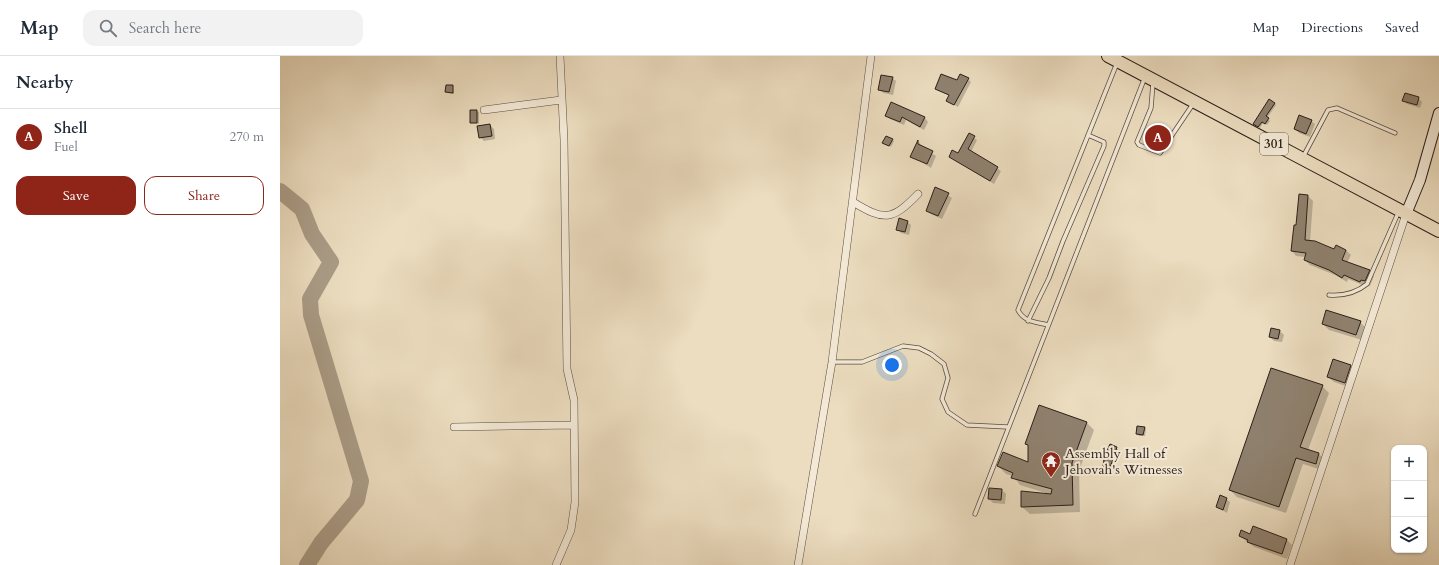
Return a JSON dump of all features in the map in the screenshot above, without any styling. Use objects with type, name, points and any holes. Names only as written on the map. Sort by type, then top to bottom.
[{"type":"main road","name":"301","points":[[1113,59],[1439,231]]},
{"type":"street","points":[[556,565],[571,530],[575,502],[574,400],[567,369],[564,140],[560,56]]},
{"type":"street","points":[[798,565],[832,362],[871,56]]},
{"type":"street","points":[[484,110],[561,100]]},
{"type":"street","points":[[1290,565],[1403,212],[1420,180],[1439,113]]},
{"type":"street","points":[[853,202],[876,215],[884,217],[900,210],[918,194]]},
{"type":"street","points":[[454,427],[574,425]]},
{"type":"lane","points":[[1048,325],[1028,320],[1021,316],[1018,310],[1088,135],[1113,59]]},
{"type":"lane","points":[[1149,78],[1151,108],[1137,142],[1139,145],[1160,153],[1195,102]]},
{"type":"lane","points":[[975,514],[1048,325],[1149,78]]},
{"type":"lane","points":[[1302,159],[1328,110],[1337,108],[1395,133]]},
{"type":"lane","points":[[1028,320],[1049,278],[1063,240],[1104,146],[1104,142],[1088,135]]},
{"type":"lane","points":[[1329,295],[1340,296],[1360,290],[1367,284],[1403,212]]},
{"type":"lane","points":[[832,362],[862,362],[903,346],[919,348],[931,354],[944,364],[948,378],[942,399],[948,412],[967,425],[1008,427]]},
{"type":"building","points":[[941,74],[957,80],[960,74],[969,78],[954,105],[946,101],[949,95],[935,89]]},
{"type":"building","points":[[881,75],[893,77],[889,92],[878,90]]},
{"type":"building","points":[[446,85],[453,85],[453,93],[445,92]]},
{"type":"building","points":[[1405,93],[1419,97],[1417,105],[1402,101]]},
{"type":"building","points":[[1269,99],[1275,103],[1266,116],[1269,118],[1265,124],[1262,122],[1258,127],[1253,124]]},
{"type":"building","points":[[891,102],[925,117],[920,127],[902,117],[900,122],[885,116]]},
{"type":"building","points":[[470,110],[477,110],[477,123],[470,123]]},
{"type":"building","points":[[1299,115],[1312,120],[1306,134],[1294,129]]},
{"type":"building","points":[[490,124],[492,136],[479,138],[477,126]]},
{"type":"building","points":[[969,133],[975,136],[968,149],[998,167],[990,181],[949,157],[952,150],[958,153]]},
{"type":"building","points":[[886,136],[893,139],[889,146],[882,143]]},
{"type":"building","points":[[918,140],[918,144],[933,151],[927,164],[910,157]]},
{"type":"building","points":[[935,187],[949,193],[938,216],[926,211]]},
{"type":"building","points":[[1299,194],[1308,195],[1305,240],[1315,241],[1334,249],[1336,245],[1346,250],[1342,260],[1370,270],[1365,281],[1361,280],[1360,282],[1344,275],[1342,278],[1329,270],[1304,260],[1306,253],[1291,251],[1294,225],[1296,225]]},
{"type":"building","points":[[899,218],[908,221],[905,232],[896,230]]},
{"type":"building","points":[[1326,310],[1361,321],[1356,335],[1322,324]]},
{"type":"building","points":[[1271,328],[1280,330],[1278,339],[1269,337]]},
{"type":"building","points":[[1333,359],[1351,365],[1345,383],[1327,377]]},
{"type":"building","points":[[1271,368],[1323,385],[1300,447],[1319,453],[1316,464],[1296,458],[1279,507],[1229,490]]},
{"type":"building","points":[[1039,405],[1087,422],[1072,463],[1073,505],[1021,507],[1021,491],[1051,494],[1052,489],[1011,478],[1013,473],[997,466],[1003,452],[1028,462],[1028,445],[1025,444]]},
{"type":"building","points":[[1137,426],[1145,427],[1143,435],[1136,434]]},
{"type":"building","points":[[1110,444],[1117,447],[1110,468],[1103,466],[1104,460],[1101,459],[1104,450],[1107,451]]},
{"type":"building","points":[[989,488],[1002,489],[1001,500],[988,499]]},
{"type":"building","points":[[1220,495],[1227,498],[1223,510],[1216,507]]},
{"type":"building","points":[[1253,526],[1287,539],[1282,554],[1247,542],[1248,540],[1239,536],[1241,530],[1250,534]]},
{"type":"waterway","points":[[280,191],[302,209],[312,234],[331,262],[310,299],[311,315],[361,481],[357,500],[321,543],[307,565]]},
{"type":"place","name":"Shell","points":[[1158,138]]},
{"type":"place","name":"Assembly Hall of Jehovah's Witnesses","points":[[1051,478]]}]
